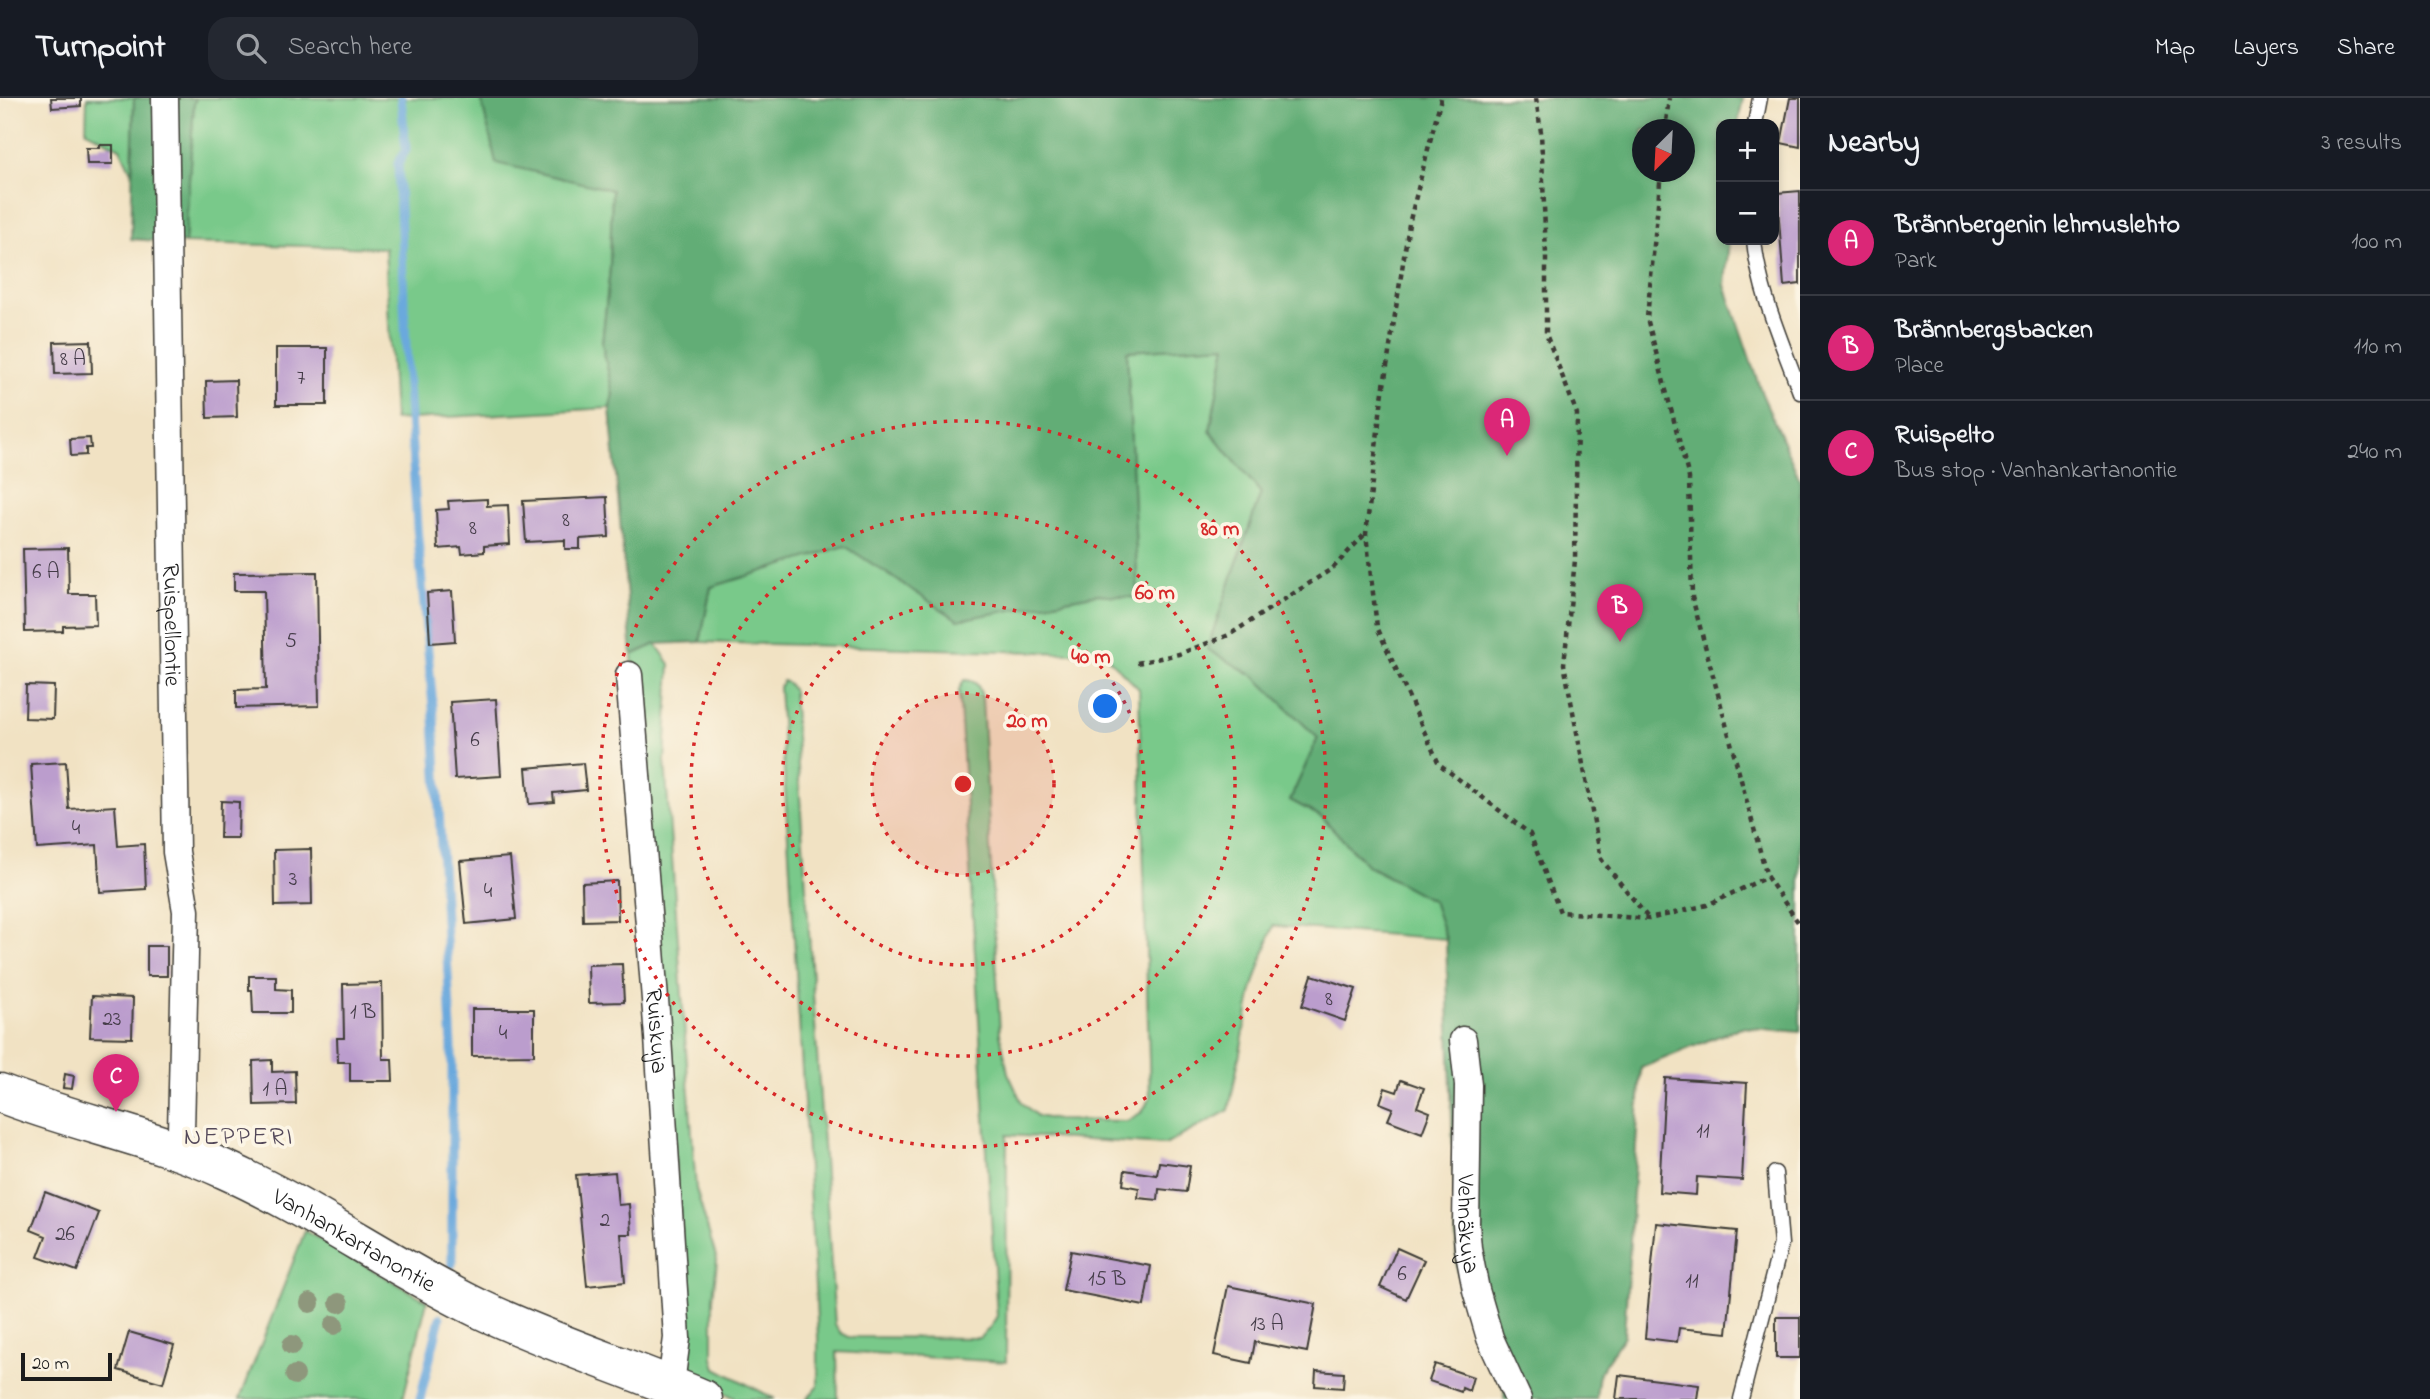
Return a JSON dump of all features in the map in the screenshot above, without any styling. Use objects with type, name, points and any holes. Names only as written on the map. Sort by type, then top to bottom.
[{"type":"street","name":"Ruispellontie","points":[[165,98],[176,852],[186,911],[181,1132],[175,1149]]},
{"type":"street","name":"Ruiskuja","points":[[629,675],[681,1394]]},
{"type":"street","name":"Vehnäkuja","points":[[1463,1041],[1468,1085],[1468,1248],[1476,1290],[1490,1338],[1518,1399]]},
{"type":"street","name":"Vanhankartanontie","points":[[0,1093],[67,1117],[175,1149],[278,1195],[414,1275],[481,1310],[681,1394]]},
{"type":"lane","points":[[1756,119],[1760,98]]},
{"type":"lane","points":[[1754,245],[1756,264],[1768,306],[1800,392]]},
{"type":"lane","points":[[1741,1399],[1781,1244],[1776,1173]]},
{"type":"path","points":[[1440,98],[1409,224],[1381,405],[1366,534],[1377,627],[1439,764],[1530,834],[1560,912],[1649,919],[1707,905],[1767,877]]},
{"type":"path","points":[[1536,98],[1541,132],[1546,334],[1577,414],[1575,560],[1564,664],[1601,859],[1649,919]]},
{"type":"path","points":[[1666,119],[1669,98]]},
{"type":"path","points":[[1660,182],[1647,318],[1689,478],[1692,597],[1767,877],[1800,926]]},
{"type":"path","points":[[1137,663],[1179,654],[1229,635],[1333,568],[1366,534]]},
{"type":"green space","points":[[87,98],[134,98],[132,174],[120,148],[86,131]]},
{"type":"green space","points":[[134,98],[196,98],[185,243],[131,239]]},
{"type":"green space","points":[[196,98],[651,98],[612,190],[610,268],[602,343],[613,394],[610,408],[394,420],[385,248],[185,243]]},
{"type":"green space","points":[[481,98],[1743,98],[1739,119],[1716,119],[1716,245],[1729,245],[1725,285],[1762,394],[1800,480],[1800,1032],[1741,1027],[1641,1068],[1624,1336],[1599,1373],[1596,1399],[1504,1399],[1504,1390],[1457,1271],[1446,939],[1433,901],[1367,865],[1322,817],[1290,800],[1318,738],[1254,676],[1207,649],[1261,493],[1210,431],[1226,345],[1127,351],[1138,598],[1098,594],[958,620],[845,546],[711,587],[700,642],[656,644],[632,655],[610,408],[613,394],[602,343],[610,268],[612,190],[496,163]]},
{"type":"green space","points":[[1226,345],[1210,431],[1261,493],[1207,649],[1254,676],[1318,738],[1290,800],[1322,817],[1367,866],[1433,900],[1446,939],[1273,926],[1252,990],[1229,1110],[1165,1145],[1007,1135],[1006,1362],[837,1352],[838,1399],[807,1399],[818,1386],[818,1337],[779,687],[783,681],[788,683],[793,691],[835,1325],[841,1333],[849,1337],[979,1338],[997,1316],[959,690],[964,680],[972,681],[978,687],[982,698],[1000,1033],[1008,1073],[1022,1103],[1037,1116],[1057,1120],[1127,1121],[1142,1112],[1150,1098],[1139,689],[1104,654],[700,642],[711,587],[845,546],[958,620],[1098,594],[1138,598],[1127,351]]},
{"type":"green space","points":[[656,644],[670,664],[665,761],[696,1189],[717,1260],[713,1299],[713,1358],[716,1368],[775,1399],[737,1399],[691,1376],[686,1367],[689,1326],[632,655]]},
{"type":"green space","points":[[305,1231],[427,1301],[403,1399],[240,1399]]},
{"type":"building","points":[[51,98],[81,98],[81,106],[52,108]]},
{"type":"building","points":[[1790,98],[1800,98],[1800,147],[1781,143]]},
{"type":"building","points":[[100,145],[113,145],[113,164],[87,164],[86,148],[100,148]]},
{"type":"building","points":[[1800,191],[1800,284],[1784,286],[1779,193]]},
{"type":"building","points":[[91,341],[92,373],[55,374],[54,342]]},
{"type":"building","points":[[276,348],[327,348],[327,405],[276,405]]},
{"type":"building","points":[[236,380],[237,417],[207,418],[206,381]]},
{"type":"building","points":[[90,438],[91,448],[86,448],[86,455],[71,456],[70,439]]},
{"type":"building","points":[[607,497],[609,537],[580,539],[580,549],[565,549],[565,540],[526,542],[523,501]]},
{"type":"building","points":[[487,499],[487,506],[508,505],[510,544],[484,546],[484,552],[462,554],[461,547],[438,549],[436,510],[449,509],[448,501]]},
{"type":"building","points":[[68,548],[69,594],[95,594],[96,625],[63,626],[63,631],[25,632],[23,549]]},
{"type":"building","points":[[317,572],[319,706],[236,708],[236,690],[266,689],[264,591],[234,591],[234,573]]},
{"type":"building","points":[[452,591],[455,641],[430,643],[427,593]]},
{"type":"building","points":[[26,685],[54,686],[53,719],[25,718]]},
{"type":"building","points":[[496,699],[501,776],[455,779],[450,702]]},
{"type":"building","points":[[66,762],[69,809],[115,806],[118,846],[144,844],[146,889],[100,892],[97,845],[37,849],[31,764]]},
{"type":"building","points":[[583,763],[586,790],[553,793],[554,802],[529,804],[526,768]]},
{"type":"building","points":[[221,801],[239,802],[238,838],[220,838]]},
{"type":"building","points":[[311,849],[312,905],[275,906],[274,850]]},
{"type":"building","points":[[510,857],[516,919],[466,924],[460,861]]},
{"type":"building","points":[[617,881],[618,920],[583,921],[582,883]]},
{"type":"building","points":[[147,946],[167,946],[167,976],[147,976]]},
{"type":"building","points":[[622,964],[624,1002],[589,1003],[588,965]]},
{"type":"building","points":[[1312,975],[1356,989],[1345,1021],[1302,1006]]},
{"type":"building","points":[[249,976],[276,976],[276,989],[291,990],[291,1013],[253,1013]]},
{"type":"building","points":[[382,983],[383,1059],[392,1059],[393,1081],[350,1081],[350,1062],[338,1062],[337,1038],[344,1038],[343,984]]},
{"type":"building","points":[[92,996],[133,998],[132,1038],[90,1037]]},
{"type":"building","points":[[472,1009],[534,1009],[534,1055],[472,1056]]},
{"type":"building","points":[[272,1060],[272,1072],[295,1071],[296,1104],[254,1105],[253,1061]]},
{"type":"building","points":[[65,1074],[74,1076],[72,1089],[63,1088]]},
{"type":"building","points":[[1665,1078],[1747,1083],[1742,1180],[1697,1177],[1696,1195],[1659,1192]]},
{"type":"building","points":[[1401,1080],[1424,1088],[1417,1107],[1430,1112],[1422,1133],[1388,1120],[1393,1108],[1380,1103],[1385,1088],[1397,1092]]},
{"type":"building","points":[[1159,1162],[1190,1166],[1186,1192],[1159,1189],[1158,1200],[1138,1198],[1139,1188],[1123,1185],[1125,1170],[1157,1175]]},
{"type":"building","points":[[615,1172],[618,1205],[629,1204],[631,1234],[621,1234],[625,1282],[587,1286],[576,1175]]},
{"type":"building","points":[[45,1192],[99,1213],[77,1271],[38,1257],[46,1236],[31,1230]]},
{"type":"building","points":[[1656,1223],[1737,1231],[1727,1333],[1679,1328],[1677,1342],[1645,1338]]},
{"type":"building","points":[[1397,1248],[1424,1260],[1406,1299],[1380,1287]]},
{"type":"building","points":[[1071,1251],[1151,1266],[1144,1306],[1063,1290]]},
{"type":"building","points":[[1228,1286],[1316,1304],[1307,1352],[1255,1342],[1251,1363],[1214,1355]]},
{"type":"building","points":[[1776,1317],[1800,1317],[1800,1358],[1776,1358]]},
{"type":"building","points":[[129,1332],[174,1345],[163,1383],[118,1370]]},
{"type":"building","points":[[1435,1364],[1473,1377],[1469,1391],[1462,1388],[1461,1392],[1429,1381]]},
{"type":"building","points":[[1316,1371],[1344,1373],[1343,1388],[1315,1386]]},
{"type":"building","points":[[1619,1375],[1699,1385],[1697,1399],[1616,1399]]},
{"type":"waterway","points":[[401,98],[406,150],[398,163],[407,370],[417,527],[434,718],[452,1047],[452,1264]]},
{"type":"waterway","points":[[420,1399],[440,1318]]},
{"type":"place","name":"Brännbergenin lehmuslehto","points":[[1507,456]]},
{"type":"place","name":"Brännbergsbacken","points":[[1620,642]]},
{"type":"place","name":"Ruispelto","points":[[116,1112]]},
{"type":"district","name":"NEPPERI","points":[[239,1135]]}]
